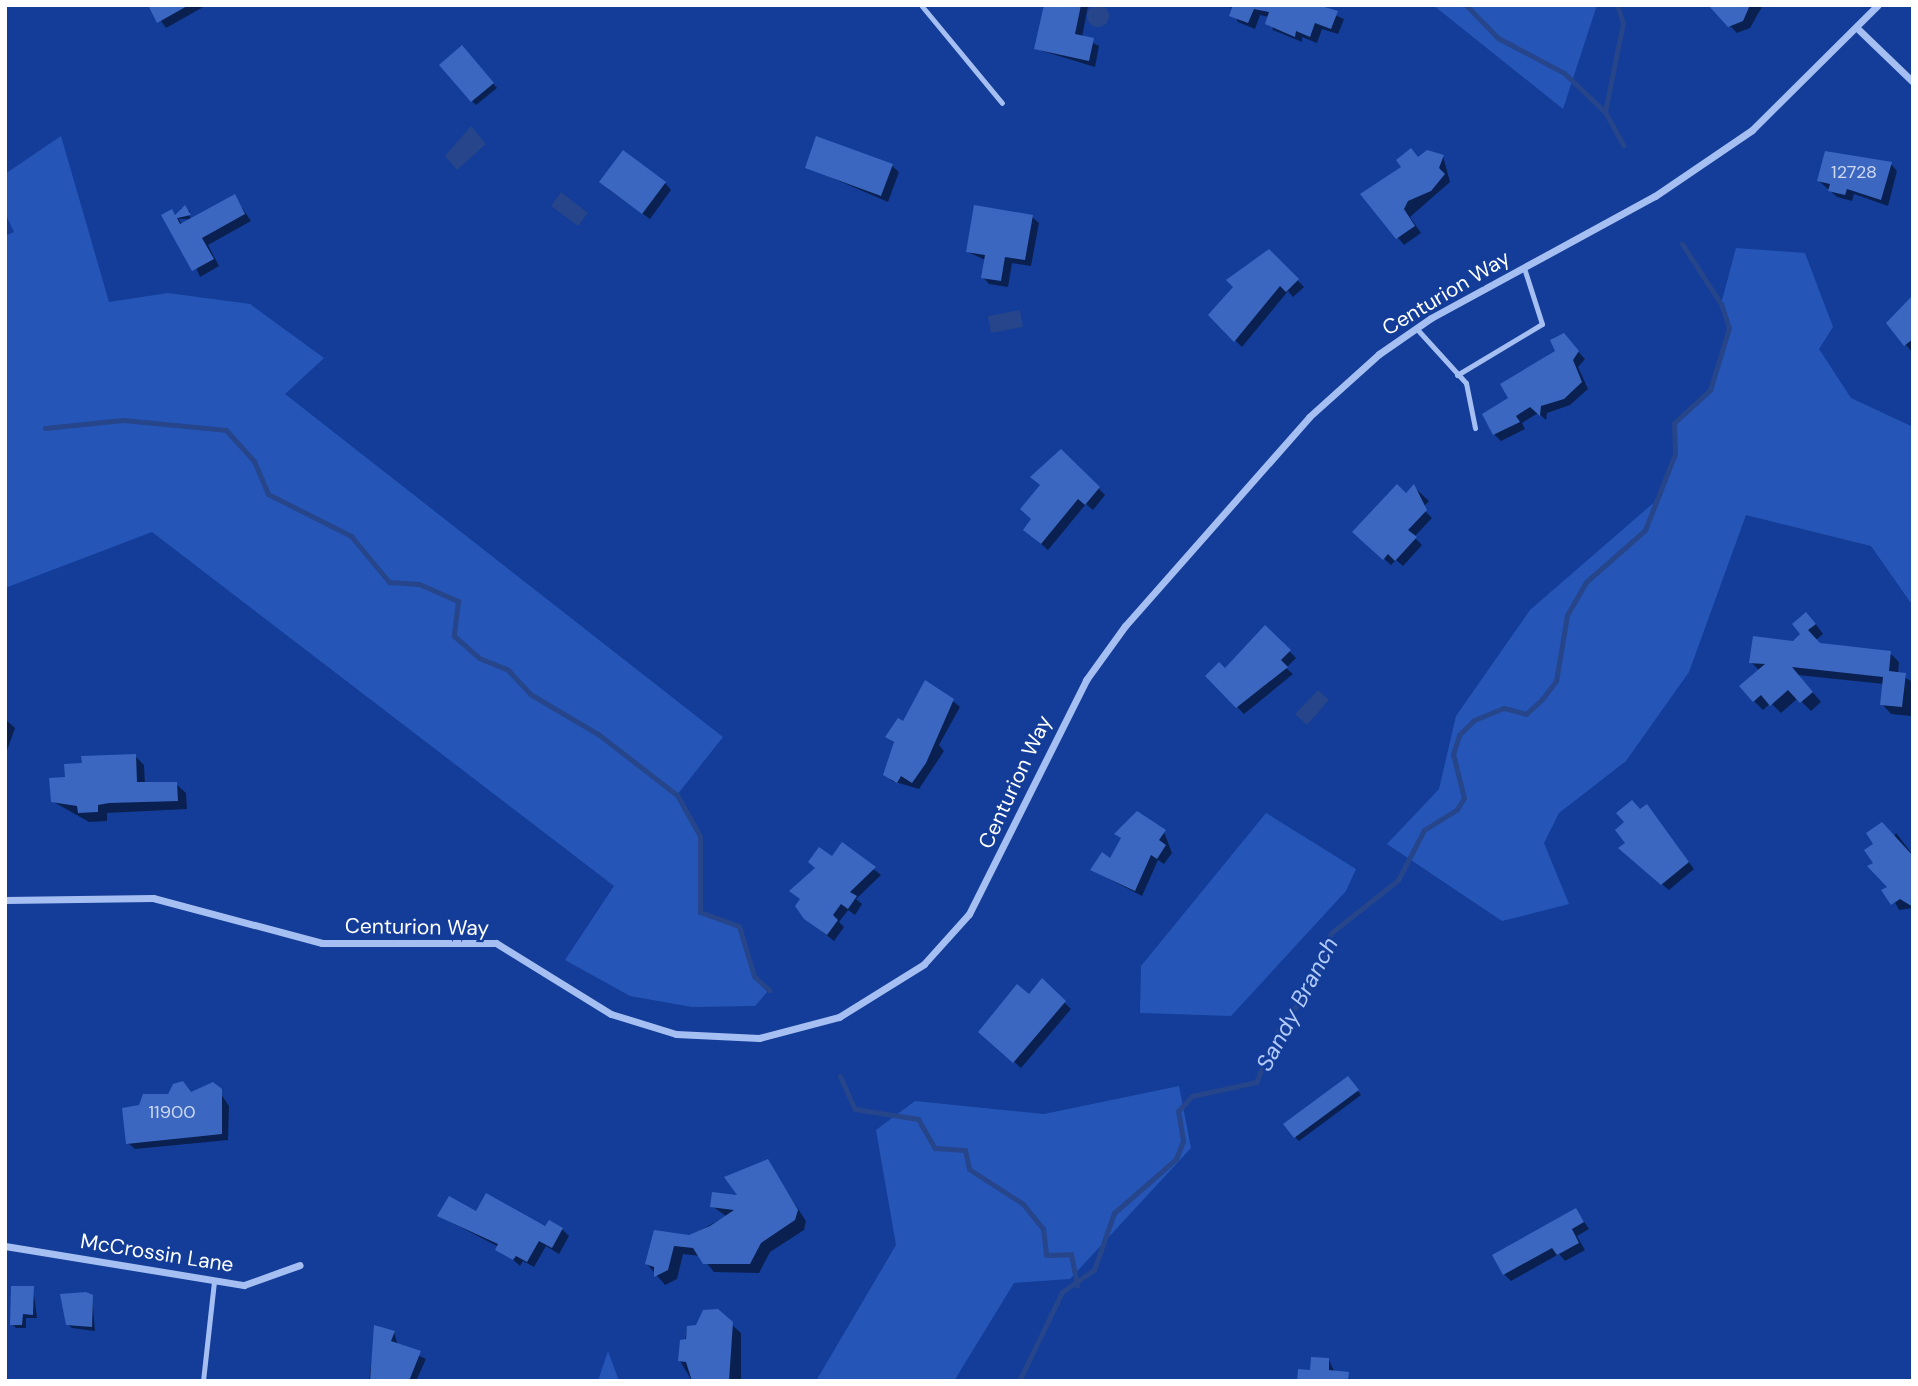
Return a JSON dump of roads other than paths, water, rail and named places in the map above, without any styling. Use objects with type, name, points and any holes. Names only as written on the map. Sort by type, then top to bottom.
[{"type":"street","name":"Centurion Way","points":[[5,900],[153,898],[322,943],[496,943],[611,1014],[676,1034],[759,1038],[839,1017],[897,985],[949,939],[989,882],[1058,728],[1125,626],[1309,417],[1416,328],[1702,166],[1752,130],[1858,29],[1878,5]]},
{"type":"street","points":[[1858,29],[1913,82]]},
{"type":"street","name":"McCrossin Lane","points":[[5,1246],[244,1285],[300,1265]]},
{"type":"lane","points":[[921,5],[1002,103]]},
{"type":"lane","points":[[1457,375],[1542,324],[1524,268]]},
{"type":"lane","points":[[1416,328],[1466,383],[1475,428]]},
{"type":"lane","points":[[203,1381],[214,1281]]},
{"type":"waterway","name":"Sandy Branch","points":[[1466,5],[1498,38],[1564,73],[1605,112],[1623,145]]},
{"type":"waterway","points":[[1605,112],[1623,23],[1617,5]]},
{"type":"waterway","name":"Sandy Branch","points":[[1019,1381],[1062,1292],[1094,1270],[1114,1213],[1176,1159],[1183,1141],[1178,1111],[1192,1096],[1256,1082],[1279,1029],[1316,979],[1331,933],[1398,880],[1424,830],[1457,809],[1464,798],[1453,754],[1459,735],[1474,720],[1504,708],[1526,714],[1543,698],[1556,681],[1567,615],[1586,582],[1645,530],[1675,454],[1674,423],[1710,390],[1729,328],[1721,304],[1682,244]]},
{"type":"waterway","points":[[45,428],[123,420],[226,430],[254,461],[268,494],[351,536],[389,582],[419,584],[458,601],[454,636],[479,658],[508,670],[530,694],[598,734],[677,795],[700,836],[700,912],[739,926],[754,976],[769,990]]},
{"type":"waterway","points":[[840,1076],[855,1109],[918,1119],[935,1148],[965,1150],[969,1169],[1023,1204],[1043,1229],[1046,1255],[1071,1254],[1077,1285]]}]
